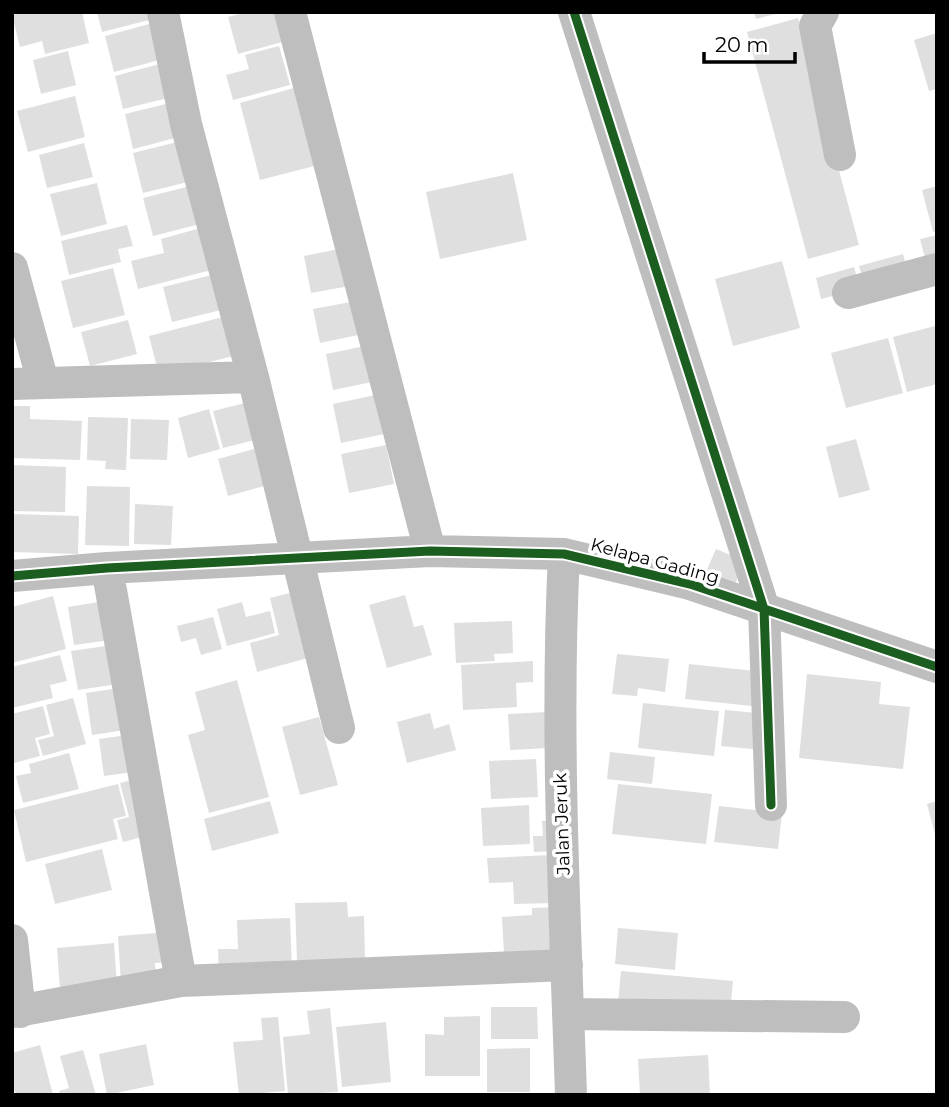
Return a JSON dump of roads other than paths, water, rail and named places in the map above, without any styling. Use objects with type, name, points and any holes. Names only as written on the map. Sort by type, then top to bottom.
[{"type":"street","points":[[163,12],[186,124],[253,377],[339,728]]},
{"type":"street","points":[[290,12],[430,551]]},
{"type":"street","points":[[575,12],[764,610],[771,805]]},
{"type":"street","points":[[822,12],[816,26],[840,155]]},
{"type":"street","points":[[12,268],[43,382]]},
{"type":"street","points":[[848,293],[937,269]]},
{"type":"street","points":[[12,384],[253,377]]},
{"type":"street","name":"Kelapa Gading","points":[[12,576],[107,568],[430,551],[564,554],[690,584],[937,667]]},
{"type":"street","name":"Jalan Jeruk","points":[[564,554],[560,777],[571,1095]]},
{"type":"street","points":[[107,568],[181,981]]},
{"type":"street","points":[[12,940],[16,1012],[181,981],[567,965]]},
{"type":"street","points":[[568,1014],[844,1017]]}]
